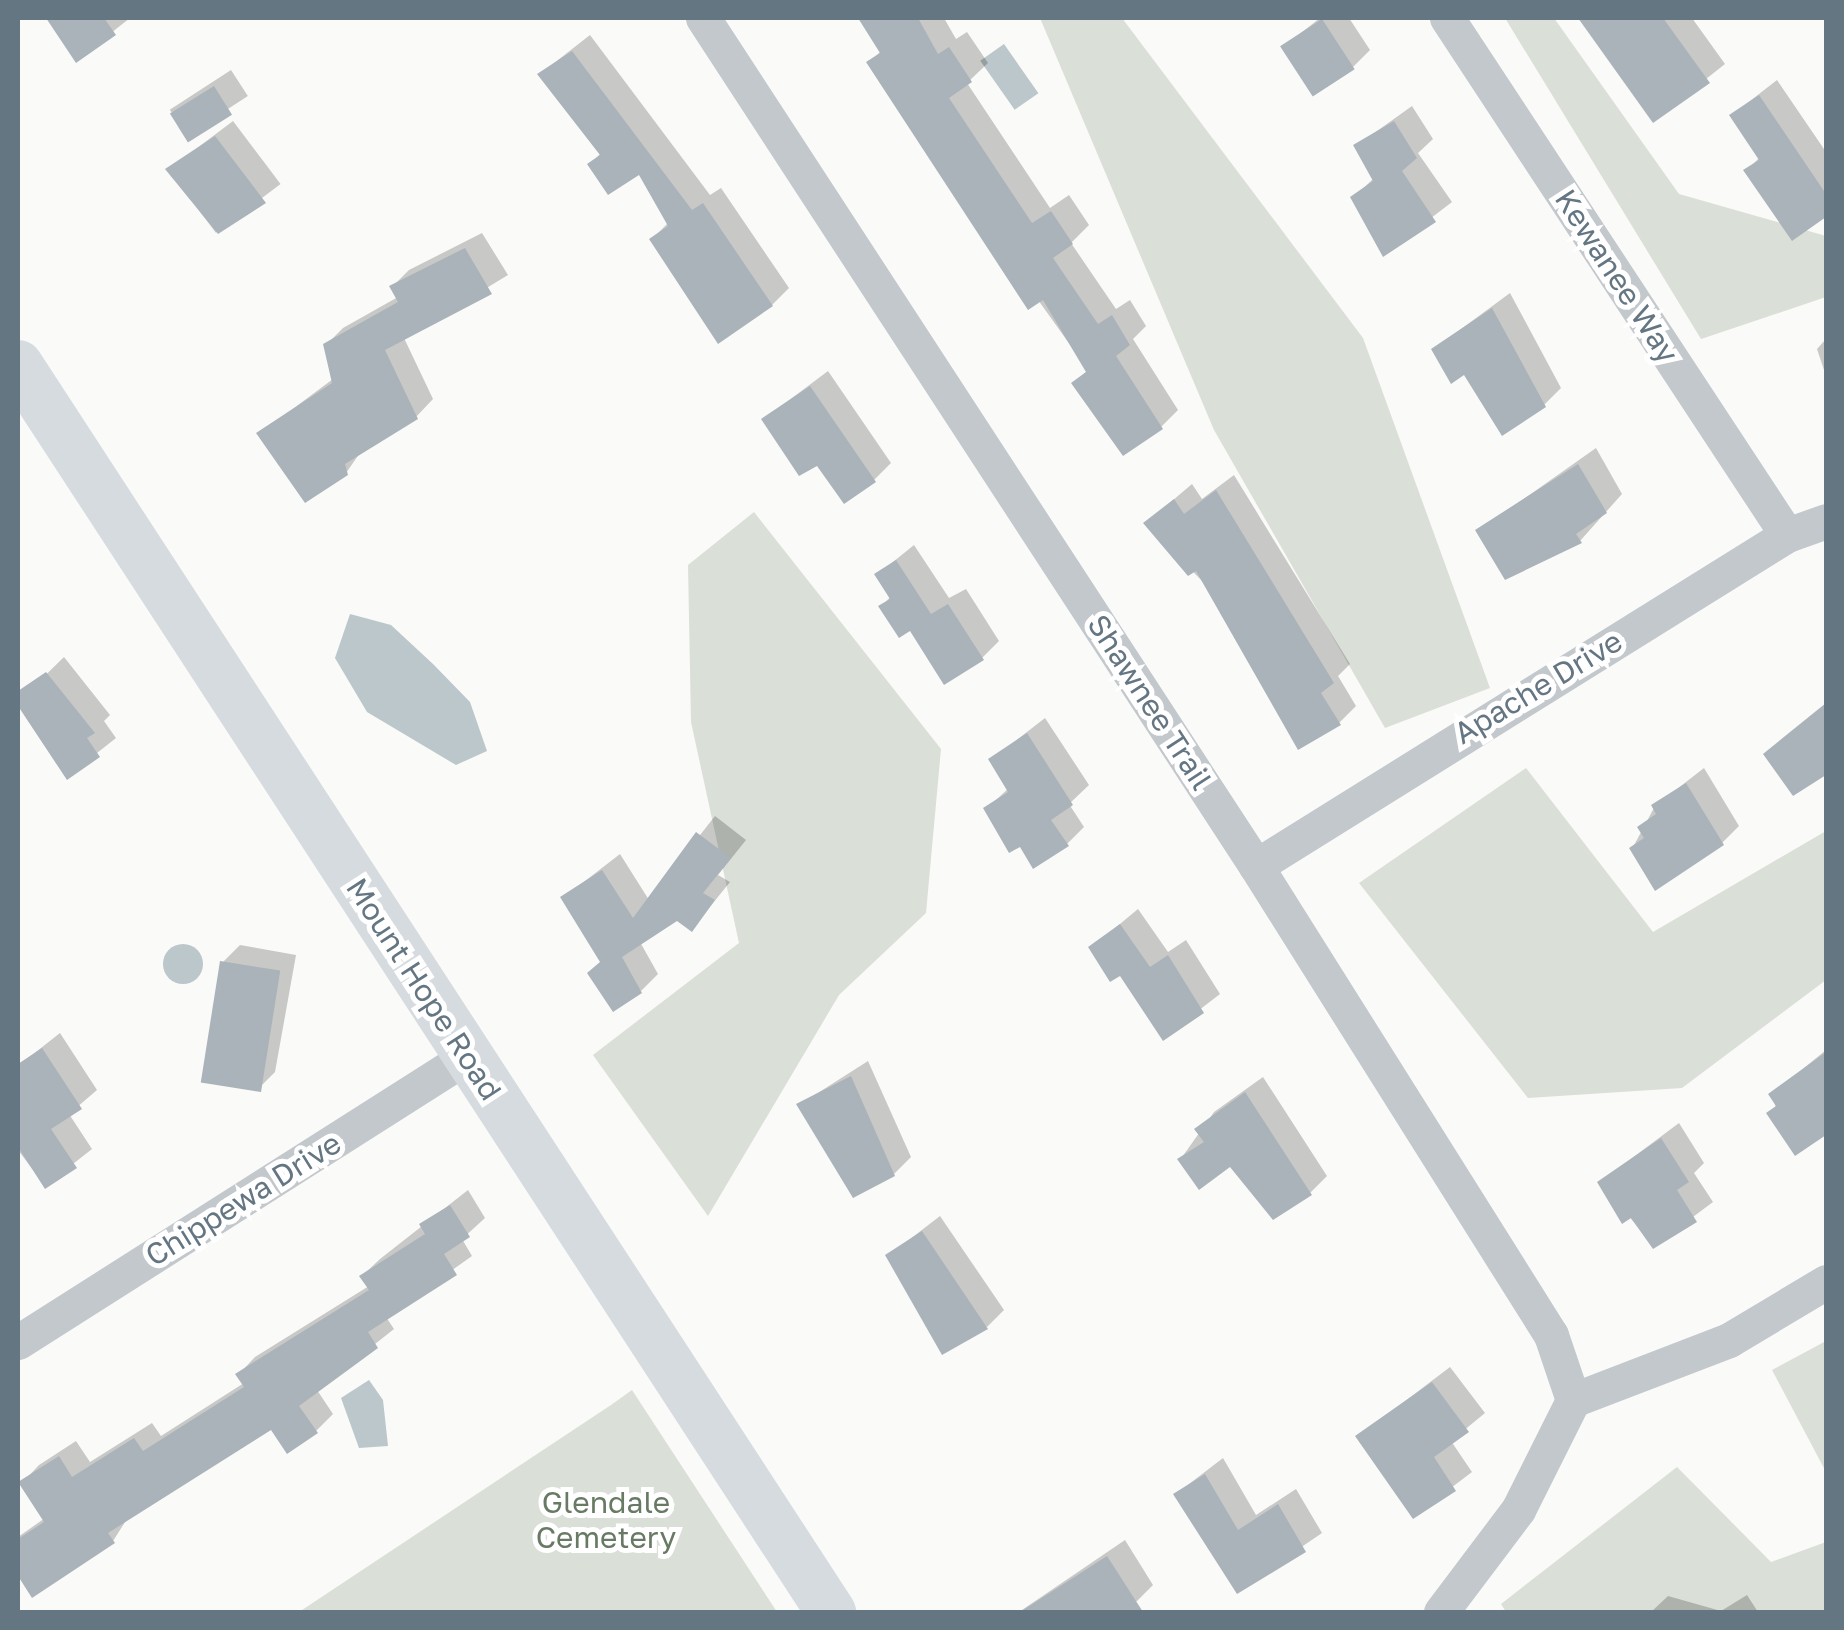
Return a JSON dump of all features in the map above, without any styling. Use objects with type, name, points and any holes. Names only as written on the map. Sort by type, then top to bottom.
[{"type":"street","name":"Shawnee Trail","points":[[704,18],[1256,866],[1551,1335],[1573,1400]]},
{"type":"street","name":"Kewanee Way","points":[[1447,18],[1786,536]]},
{"type":"street","name":"Mount Hope Road","points":[[18,365],[831,1612]]},
{"type":"street","name":"Apache Drive","points":[[1256,866],[1786,536],[1826,521]]},
{"type":"street","name":"Chippewa Drive","points":[[18,1342],[468,1056]]},
{"type":"street","points":[[1440,1612],[1518,1510],[1573,1400],[1729,1340],[1826,1282]]},
{"type":"green space","points":[[1040,18],[1122,18],[1363,338],[1490,688],[1385,728],[1214,430]]},
{"type":"green space","points":[[1505,18],[1554,18],[1679,194],[1826,236],[1826,297],[1701,339]]},
{"type":"green space","points":[[754,512],[941,749],[926,913],[839,995],[708,1216],[593,1055],[739,943],[691,722],[688,565]]},
{"type":"green space","points":[[1526,768],[1653,932],[1826,831],[1826,980],[1682,1088],[1528,1098],[1359,883]]},
{"type":"green space","points":[[1826,1341],[1826,1472],[1772,1370]]},
{"type":"green space","name":"Glendale Cemetery","points":[[632,1390],[777,1612],[299,1612],[611,1405]]},
{"type":"green space","points":[[1677,1467],[1771,1562],[1826,1542],[1826,1612],[1506,1612],[1501,1604]]},
{"type":"shaded area","points":[[1004,44],[1038,93],[1015,110],[980,61]]},
{"type":"shaded area","points":[[350,614],[391,625],[433,664],[470,702],[487,751],[456,765],[367,712],[335,658]]},
{"type":"shaded area","points":[[183,944],[197,950],[203,964],[197,978],[183,984],[169,978],[163,964],[169,950]]},
{"type":"shaded area","points":[[369,1380],[383,1400],[388,1446],[359,1448],[341,1398]]},
{"type":"building","points":[[46,18],[104,18],[116,35],[76,63]]},
{"type":"building","points":[[858,18],[918,18],[938,54],[949,47],[972,82],[949,98],[1032,223],[1051,211],[1073,244],[1053,258],[1098,324],[1112,315],[1130,345],[1116,356],[1163,429],[1123,456],[1071,383],[1086,372],[1043,300],[1028,310],[866,62],[880,53]]},
{"type":"building","points":[[1578,18],[1663,18],[1710,83],[1653,123]]},
{"type":"building","points":[[1322,19],[1355,69],[1313,97],[1280,46]]},
{"type":"building","points":[[572,51],[692,210],[703,203],[773,306],[718,344],[649,239],[668,226],[639,175],[608,195],[587,164],[600,155],[537,74]]},
{"type":"building","points":[[214,86],[232,115],[188,142],[170,114]]},
{"type":"building","points":[[1759,95],[1826,194],[1826,217],[1792,241],[1743,170],[1759,160],[1729,115]]},
{"type":"building","points":[[1394,121],[1417,158],[1402,171],[1436,222],[1383,257],[1350,197],[1373,181],[1353,145]]},
{"type":"building","points":[[215,136],[266,203],[218,234],[165,169]]},
{"type":"building","points":[[465,248],[492,294],[385,350],[418,419],[345,464],[348,475],[305,503],[256,433],[332,383],[323,344],[398,302],[389,286]]},
{"type":"building","points":[[1492,308],[1546,407],[1502,436],[1464,375],[1451,384],[1431,349]]},
{"type":"building","points":[[810,386],[876,482],[844,504],[817,466],[799,476],[761,419]]},
{"type":"building","points":[[1578,464],[1607,513],[1576,534],[1582,543],[1505,580],[1475,530]]},
{"type":"building","points":[[1216,490],[1334,683],[1321,693],[1341,725],[1298,750],[1196,571],[1188,576],[1143,523],[1174,499],[1184,514]]},
{"type":"building","points":[[896,560],[931,614],[948,604],[984,660],[944,685],[910,631],[899,638],[878,606],[890,599],[874,574]]},
{"type":"building","points":[[46,672],[95,733],[87,738],[100,757],[67,780],[18,706],[18,691]]},
{"type":"building","points":[[1826,703],[1826,775],[1793,796],[1763,754]]},
{"type":"building","points":[[1027,733],[1073,805],[1051,820],[1069,846],[1033,869],[1020,847],[1009,853],[983,808],[1008,792],[988,759]]},
{"type":"building","points":[[1686,783],[1724,845],[1655,891],[1629,848],[1644,838],[1637,827],[1656,814],[1651,805]]},
{"type":"building","points":[[696,832],[731,858],[703,893],[715,900],[692,932],[677,921],[622,957],[642,993],[613,1012],[587,973],[600,962],[560,897],[602,870],[633,918]]},
{"type":"building","points":[[1120,924],[1150,967],[1168,955],[1204,1013],[1163,1041],[1120,976],[1110,982],[1088,947]]},
{"type":"building","points":[[220,961],[280,971],[261,1092],[201,1082]]},
{"type":"building","points":[[42,1048],[82,1109],[51,1129],[77,1168],[45,1189],[18,1147],[18,1064]]},
{"type":"building","points":[[1826,1052],[1826,1135],[1795,1156],[1766,1113],[1776,1106],[1768,1094]]},
{"type":"building","points":[[851,1076],[895,1176],[853,1198],[796,1104]]},
{"type":"building","points":[[1245,1092],[1312,1195],[1273,1220],[1230,1167],[1199,1190],[1177,1159],[1204,1142],[1194,1129]]},
{"type":"building","points":[[1661,1138],[1689,1182],[1677,1190],[1697,1222],[1653,1249],[1631,1218],[1622,1224],[1597,1182]]},
{"type":"building","points":[[450,1205],[470,1237],[444,1254],[457,1275],[368,1332],[378,1348],[299,1406],[318,1433],[287,1454],[271,1430],[108,1533],[115,1543],[32,1598],[18,1576],[18,1539],[44,1522],[18,1482],[59,1456],[72,1477],[134,1438],[143,1451],[244,1387],[235,1374],[369,1290],[359,1276],[425,1234],[419,1224]]},
{"type":"building","points":[[922,1231],[988,1329],[942,1355],[885,1255]]},
{"type":"building","points":[[1432,1382],[1469,1432],[1434,1457],[1456,1491],[1413,1519],[1355,1436]]},
{"type":"building","points":[[1205,1474],[1238,1530],[1278,1504],[1306,1552],[1237,1594],[1173,1494]]},
{"type":"building","points":[[1107,1556],[1143,1612],[1020,1612]]}]
